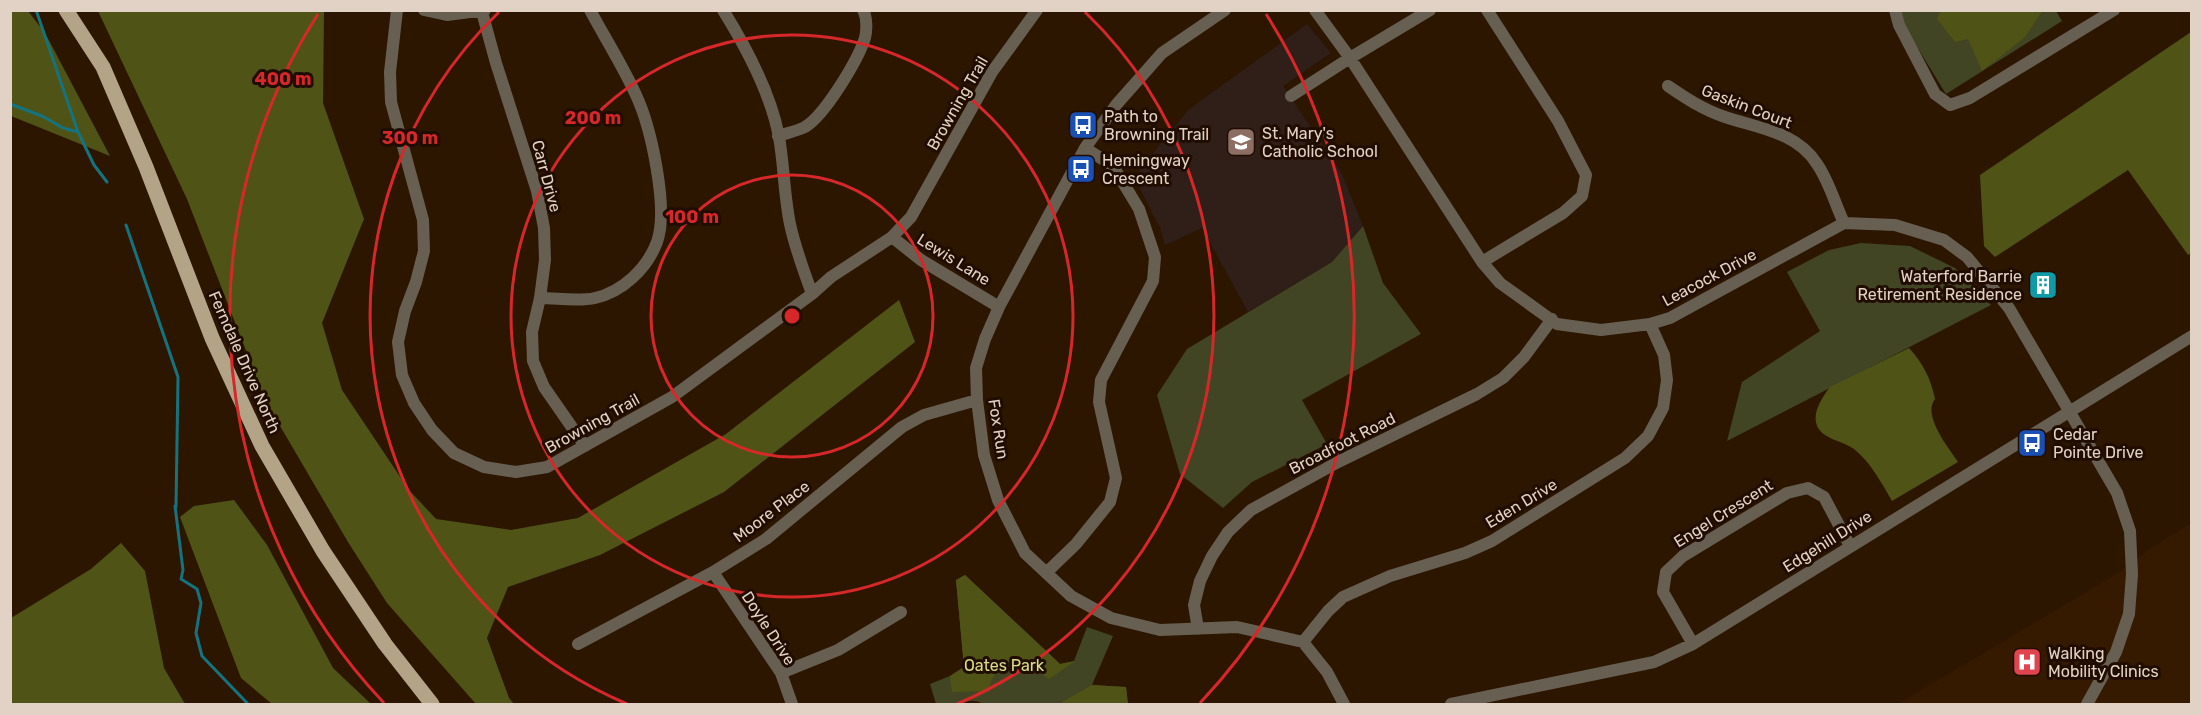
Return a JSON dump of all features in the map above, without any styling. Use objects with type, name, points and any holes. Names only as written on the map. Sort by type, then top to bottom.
[{"type":"main road","name":"Ferndale Drive North","points":[[66,10],[102,68],[146,167],[212,338],[262,446],[335,570],[385,644],[432,705]]},
{"type":"street","name":"Browning Trail","points":[[397,10],[390,72],[391,102],[423,220],[424,251],[398,342],[402,375],[432,430],[448,448],[484,467],[516,472],[547,467],[672,397],[813,294],[831,277],[892,237],[911,217],[992,72],[1036,11]]},
{"type":"street","points":[[424,10],[447,15],[483,11]]},
{"type":"street","points":[[540,298],[593,299],[619,289],[641,269],[657,242],[662,213],[654,155],[646,125],[637,96],[590,10]]},
{"type":"street","points":[[723,10],[739,37],[770,106],[778,136],[796,250],[813,294]]},
{"type":"street","points":[[778,136],[805,126],[824,110],[866,36],[866,15],[863,10]]},
{"type":"street","name":"Fox Run","points":[[1225,10],[1162,53],[1116,105],[1085,148],[999,306],[976,368],[977,400],[984,455],[998,500],[1025,553],[1071,596],[1111,618],[1160,630],[1238,627],[1303,642]]},
{"type":"street","name":"Leacock Drive","points":[[1315,10],[1350,58],[1482,262],[1500,283],[1557,324],[1601,330],[1650,324],[1670,318],[1844,223]]},
{"type":"street","points":[[1291,96],[1430,10]]},
{"type":"street","points":[[1482,262],[1563,213],[1582,196],[1586,175],[1557,121],[1486,10]]},
{"type":"street","points":[[1894,10],[1899,25],[1935,93],[1950,105],[1970,98],[2114,10]]},
{"type":"street","name":"Carr Drive","points":[[483,11],[496,63],[537,191],[544,228],[544,260],[540,298],[532,332],[533,361],[544,387],[585,446]]},
{"type":"street","name":"Gaskin Court","points":[[1668,86],[1696,105],[1724,117],[1779,133],[1799,145],[1817,163],[1844,223]]},
{"type":"street","points":[[1046,573],[1076,544],[1110,502],[1116,478],[1099,402],[1101,380],[1153,281],[1155,257],[1139,209],[1113,166],[1085,148]]},
{"type":"street","points":[[1844,223],[1895,225],[1944,240],[1967,257],[2009,308],[2117,493],[2130,531],[2132,574],[2129,614],[2116,652],[2087,705]]},
{"type":"street","name":"Lewis Lane","points":[[892,237],[921,260],[999,306]]},
{"type":"street","name":"Broadfoot Road","points":[[1198,629],[1194,605],[1200,581],[1212,556],[1228,532],[1251,510],[1338,462],[1486,389],[1503,378],[1524,357],[1552,320]]},
{"type":"street","name":"Eden Drive","points":[[1303,642],[1328,611],[1343,597],[1390,576],[1465,553],[1492,541],[1625,458],[1648,436],[1663,408],[1667,380],[1664,355],[1650,324]]},
{"type":"street","name":"Edgehill Drive","points":[[1451,705],[1654,662],[1693,644],[2192,336]]},
{"type":"street","name":"Moore Place","points":[[578,644],[713,572],[766,539],[902,427],[924,415],[977,400]]},
{"type":"street","name":"Engel Crescent","points":[[1693,644],[1663,592],[1666,572],[1683,556],[1786,493],[1808,488],[1824,496],[1850,546]]},
{"type":"street","name":"Doyle Drive","points":[[713,572],[781,673],[792,705]]},
{"type":"street","points":[[781,673],[838,650],[901,612]]},
{"type":"street","points":[[1303,642],[1327,672],[1344,705]]},
{"type":"shaded area","name":"St. Mary's Catholic School","points":[[1307,24],[1331,53],[1283,86],[1342,174],[1363,226],[1332,262],[1248,312],[1202,228],[1165,245],[1160,228],[1134,177],[1188,110]]},
{"type":"shaded area","points":[[2191,523],[2191,704],[1898,704],[2120,572],[2153,547]]},
{"type":"green space","points":[[1941,10],[2042,11],[2025,37],[1982,71],[1968,39],[1955,42],[1937,19]]},
{"type":"green space","points":[[10,11],[28,11],[45,33],[110,156],[11,116]]},
{"type":"green space","points":[[98,11],[324,11],[323,103],[364,219],[322,323],[342,390],[409,490],[436,519],[511,530],[578,518],[726,434],[899,300],[915,342],[724,492],[600,555],[508,587],[487,638],[509,698],[514,704],[476,704],[387,603],[348,542],[266,402],[187,199]]},
{"type":"green space","points":[[1898,11],[2056,11],[2062,21],[1946,94],[1900,19]]},
{"type":"green space","points":[[2191,32],[2191,253],[2188,255],[2128,170],[1995,257],[1984,246],[1980,175]]},
{"type":"green space","points":[[1363,226],[1383,283],[1421,334],[1302,400],[1327,444],[1252,482],[1223,508],[1180,474],[1157,395],[1187,349],[1332,262]]},
{"type":"green space","points":[[1861,243],[1910,246],[1955,268],[1991,305],[1727,441],[1742,382],[1820,331],[1787,272],[1829,250]]},
{"type":"green space","points":[[1909,348],[1922,365],[1931,385],[1935,399],[1932,406],[1934,422],[1958,462],[1892,501],[1866,460],[1851,447],[1832,439],[1819,430],[1816,418],[1819,404],[1830,387]]},
{"type":"green space","points":[[234,500],[267,545],[333,668],[371,704],[272,704],[241,678],[180,517],[194,506]]},
{"type":"green space","points":[[121,543],[145,571],[164,668],[185,704],[11,704],[11,618],[91,569]]},
{"type":"green space","name":"Oates Park","points":[[965,575],[1060,664],[1074,661],[1087,627],[1113,636],[1092,685],[1126,687],[1128,704],[983,704],[973,701],[953,705],[936,704],[930,684],[964,667],[956,580]]},
{"type":"green space","points":[[965,575],[1060,664],[1075,661],[1049,679],[1023,660],[1000,667],[988,691],[952,692],[950,676],[964,667],[956,580]]},
{"type":"green space","points":[[1092,685],[1126,687],[1128,704],[1059,704]]},
{"type":"waterway","points":[[10,104],[42,116],[63,128],[78,132],[36,10]]},
{"type":"waterway","points":[[78,132],[94,165],[107,182]]},
{"type":"waterway","points":[[126,225],[178,377],[176,507]]},
{"type":"waterway","points":[[175,506],[183,570],[181,579],[197,589],[201,603],[196,633],[202,656],[248,704]]},
{"type":"place","name":"Path to Browning Trail","points":[[1083,125]]},
{"type":"place","name":"St. Mary's Catholic School","points":[[1241,142]]},
{"type":"place","name":"Hemingway Crescent","points":[[1081,169]]},
{"type":"place","name":"Waterford Barrie Retirement Residence","points":[[2043,285]]},
{"type":"place","name":"Cedar Pointe Drive","points":[[2032,443]]},
{"type":"place","name":"Walking Mobility Clinics","points":[[2027,662]]}]
